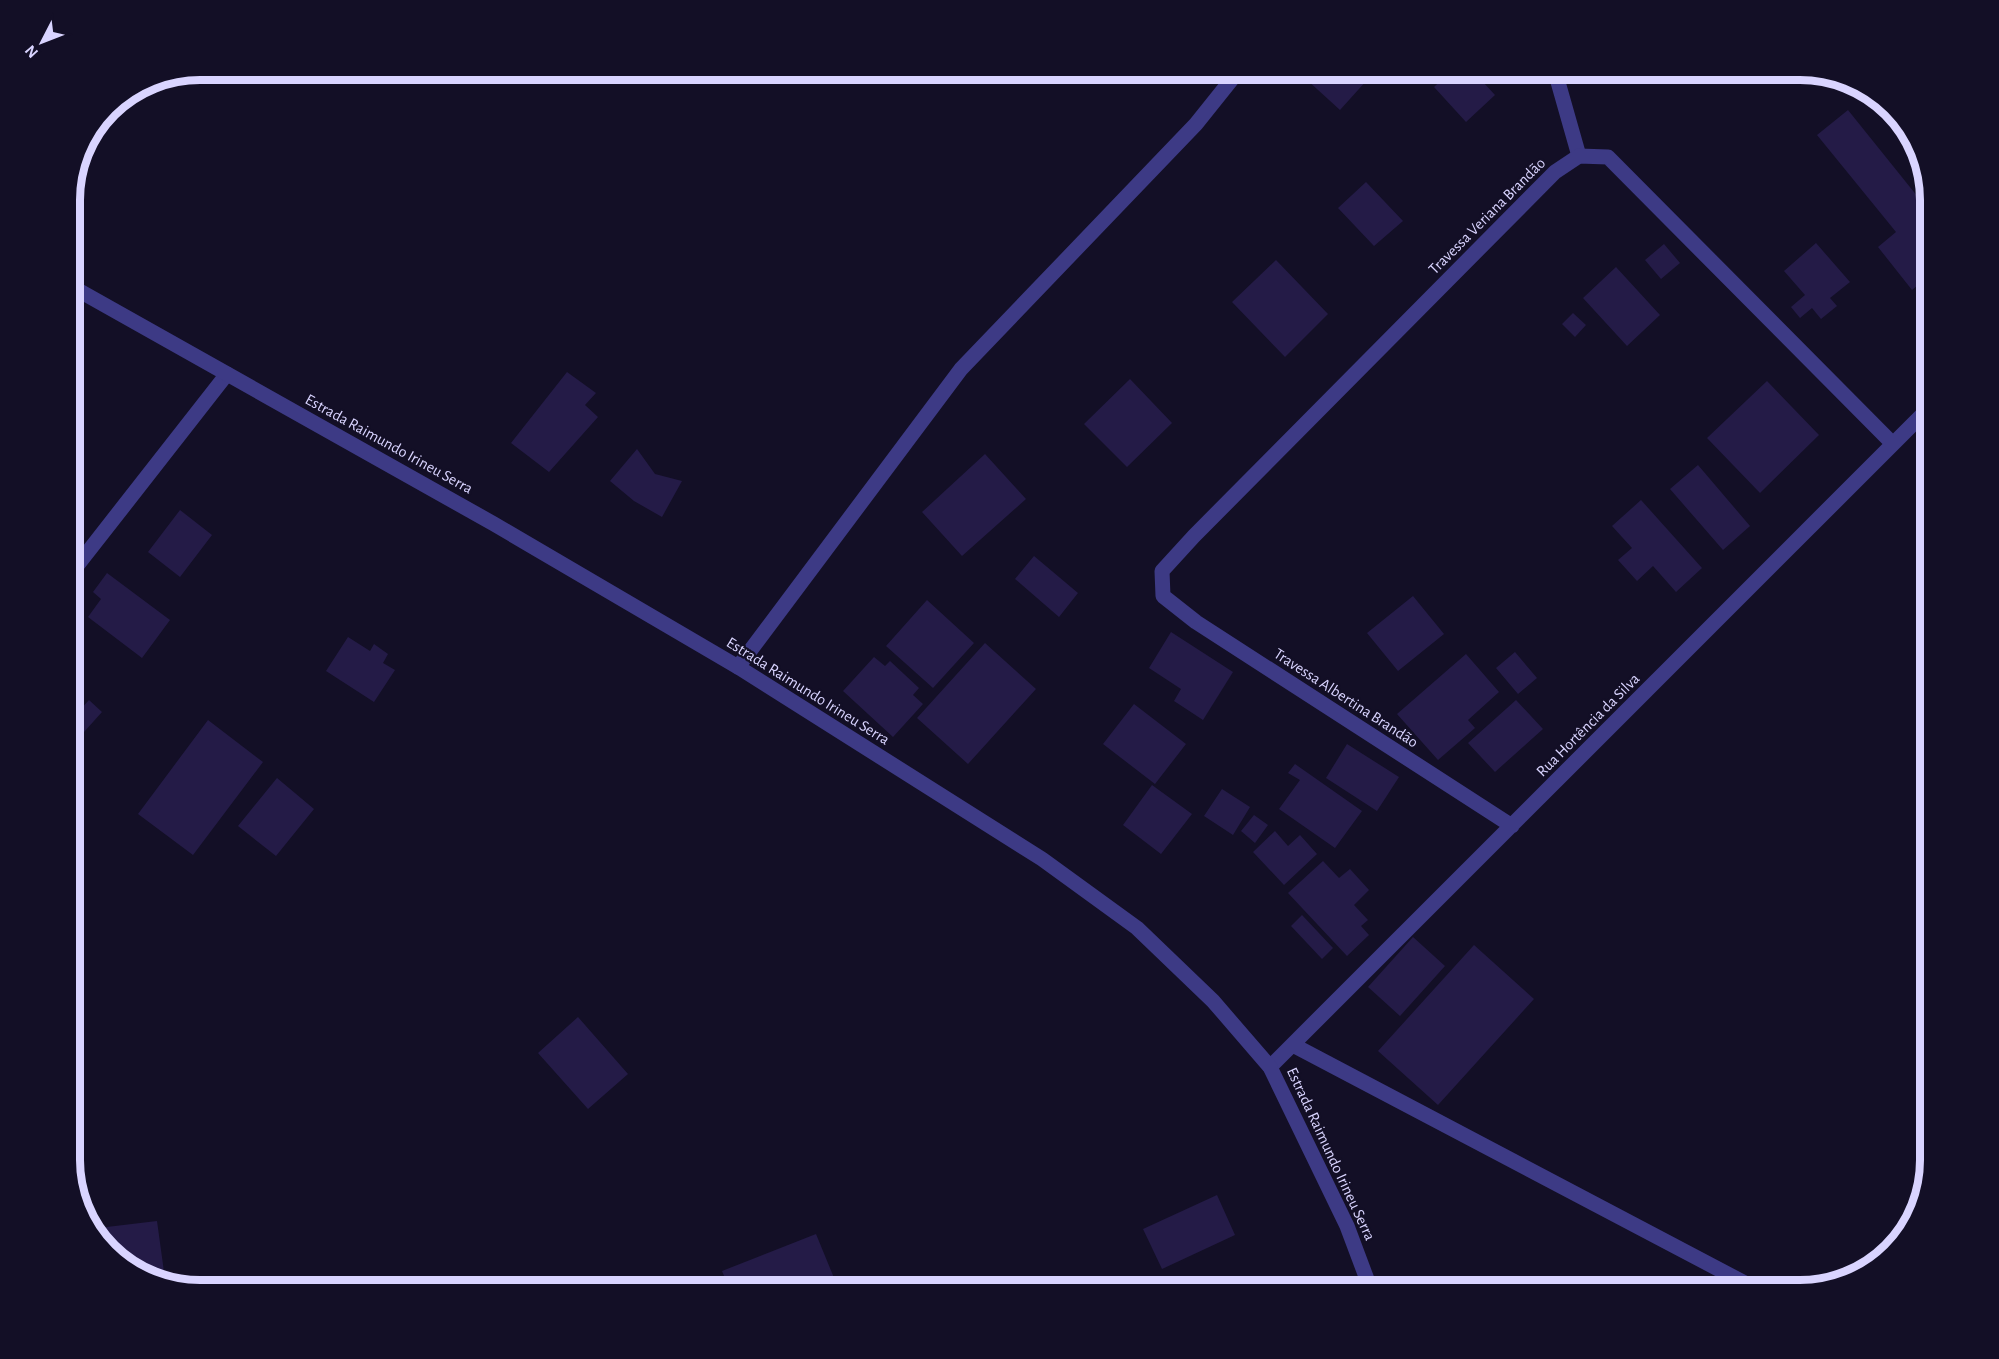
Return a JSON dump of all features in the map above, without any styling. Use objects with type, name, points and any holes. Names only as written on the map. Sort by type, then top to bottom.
[{"type":"street","points":[[738,667],[962,369],[1196,124],[1231,80]]},
{"type":"street","points":[[1558,82],[1579,156],[1608,157],[1893,444]]},
{"type":"street","name":"Travessa Veriana Brandão","points":[[1163,596],[1162,571],[1194,536],[1554,172],[1579,156]]},
{"type":"street","name":"Estrada Raimundo Irineu Serra","points":[[80,291],[494,524],[738,667],[1042,859],[1137,928],[1213,1001],[1270,1068],[1347,1226],[1367,1280]]},
{"type":"street","points":[[80,562],[227,374]]},
{"type":"street","name":"Rua Hortência da Silva","points":[[1270,1068],[1920,417]]},
{"type":"street","name":"Travessa Albertina Brandão","points":[[1163,596],[1197,622],[1512,826]]},
{"type":"street","points":[[1293,1045],[1739,1280]]},
{"type":"building","points":[[1307,80],[1367,80],[1340,110]]},
{"type":"building","points":[[1441,80],[1481,80],[1495,95],[1466,122],[1434,87]]},
{"type":"building","points":[[1848,110],[1920,199],[1920,283],[1912,290],[1878,247],[1896,232],[1817,135]]},
{"type":"building","points":[[1366,182],[1403,221],[1374,246],[1338,208]]},
{"type":"building","points":[[1816,243],[1850,282],[1830,298],[1837,306],[1821,319],[1812,308],[1800,318],[1791,307],[1805,295],[1784,271]]},
{"type":"building","points":[[1664,244],[1680,263],[1661,279],[1645,260]]},
{"type":"building","points":[[1276,260],[1328,314],[1285,357],[1232,302]]},
{"type":"building","points":[[1616,267],[1660,315],[1627,346],[1583,298]]},
{"type":"building","points":[[1573,313],[1586,325],[1575,337],[1562,324]]},
{"type":"building","points":[[567,372],[596,393],[585,405],[598,417],[549,472],[511,443]]},
{"type":"building","points":[[1130,379],[1172,423],[1127,467],[1084,424]]},
{"type":"building","points":[[1767,381],[1819,435],[1760,493],[1707,438]]},
{"type":"building","points":[[637,449],[655,474],[682,481],[662,517],[634,501],[610,481]]},
{"type":"building","points":[[985,454],[1026,499],[962,556],[922,512]]},
{"type":"building","points":[[1698,465],[1750,526],[1723,550],[1670,489]]},
{"type":"building","points":[[1641,500],[1702,568],[1676,592],[1653,566],[1637,581],[1618,560],[1632,548],[1612,526]]},
{"type":"building","points":[[180,510],[212,535],[180,577],[148,552]]},
{"type":"building","points":[[1034,556],[1078,593],[1059,617],[1015,579]]},
{"type":"building","points":[[107,573],[170,620],[142,658],[88,617],[101,599],[93,592]]},
{"type":"building","points":[[1413,596],[1444,634],[1398,671],[1367,633]]},
{"type":"building","points":[[927,600],[974,643],[933,688],[886,646]]},
{"type":"building","points":[[1171,632],[1233,672],[1203,720],[1174,701],[1181,689],[1149,668]]},
{"type":"building","points":[[348,637],[370,651],[374,644],[388,654],[383,663],[395,670],[374,702],[326,671]]},
{"type":"building","points":[[985,643],[1036,689],[968,764],[917,718]]},
{"type":"building","points":[[1515,652],[1537,678],[1518,694],[1496,668]]},
{"type":"building","points":[[1466,654],[1499,692],[1468,720],[1475,728],[1438,760],[1397,714]]},
{"type":"building","points":[[874,657],[885,666],[890,661],[919,688],[913,695],[923,704],[893,737],[843,691]]},
{"type":"building","points":[[89,700],[102,712],[80,736],[80,710]]},
{"type":"building","points":[[1516,700],[1543,729],[1495,772],[1468,743]]},
{"type":"building","points":[[1134,704],[1186,744],[1155,784],[1103,744]]},
{"type":"building","points":[[208,720],[263,762],[193,855],[138,814]]},
{"type":"building","points":[[1347,744],[1399,777],[1377,811],[1326,778]]},
{"type":"building","points":[[1295,764],[1362,811],[1335,848],[1279,809],[1300,780],[1288,773]]},
{"type":"building","points":[[277,778],[314,809],[276,856],[238,826]]},
{"type":"building","points":[[1152,785],[1192,814],[1161,854],[1123,825]]},
{"type":"building","points":[[1222,789],[1250,807],[1233,835],[1204,816]]},
{"type":"building","points":[[1254,815],[1268,825],[1255,843],[1241,831]]},
{"type":"building","points":[[1275,831],[1288,846],[1300,835],[1317,854],[1284,885],[1253,852]]},
{"type":"building","points":[[1323,861],[1339,878],[1350,869],[1369,890],[1354,905],[1368,920],[1361,926],[1369,935],[1347,956],[1288,893]]},
{"type":"building","points":[[1302,915],[1333,948],[1322,959],[1291,926]]},
{"type":"building","points":[[1413,937],[1445,966],[1400,1016],[1368,987]]},
{"type":"building","points":[[1474,945],[1534,999],[1438,1105],[1378,1051]]},
{"type":"building","points":[[578,1017],[628,1074],[588,1109],[538,1053]]},
{"type":"building","points":[[1217,1195],[1235,1235],[1162,1269],[1143,1229]]},
{"type":"building","points":[[157,1221],[164,1274],[146,1267],[120,1250],[101,1228]]},
{"type":"building","points":[[816,1234],[835,1280],[726,1280],[722,1271]]}]
